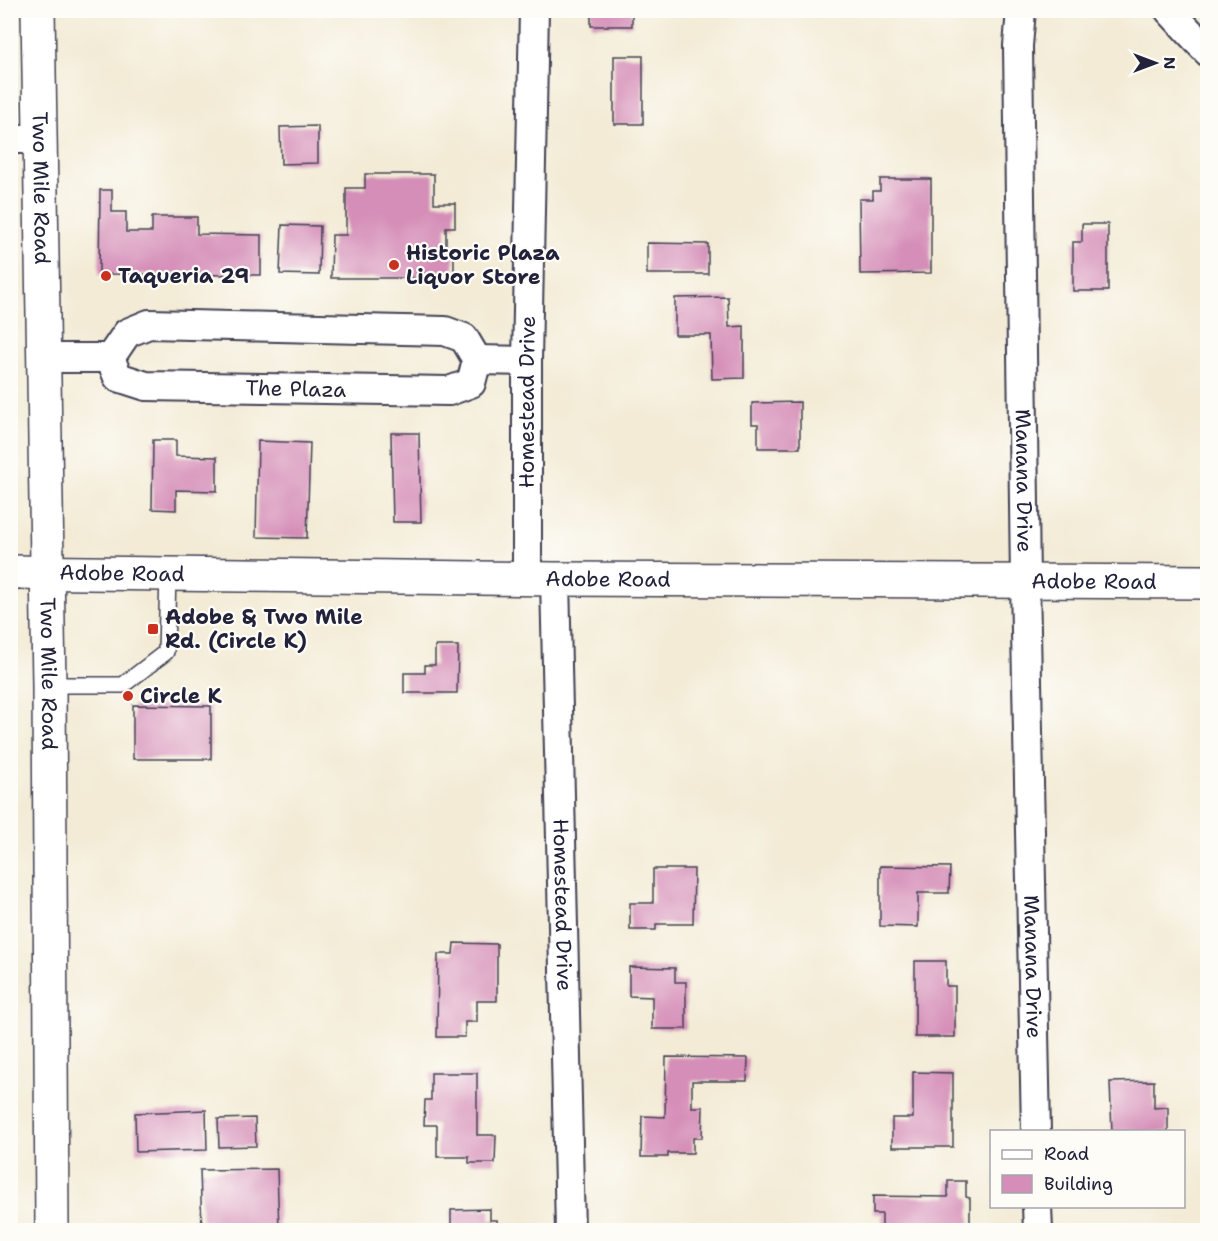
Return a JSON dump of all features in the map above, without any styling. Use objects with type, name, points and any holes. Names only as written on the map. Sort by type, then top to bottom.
[{"type":"main road","name":"Two Mile Road","points":[[38,10],[26,139],[45,358],[52,1230]]},
{"type":"main road","name":"Adobe Road","points":[[10,572],[541,579],[1208,582]]},
{"type":"street","name":"Homestead Drive","points":[[534,10],[527,361],[541,579],[570,1230]]},
{"type":"street","name":"Manana Drive","points":[[1021,10],[1018,46],[1025,581],[1036,1130]]},
{"type":"street","points":[[1169,10],[1208,52]]},
{"type":"street","points":[[45,358],[110,358],[127,333],[149,324],[445,331],[464,338],[477,360],[527,361]]},
{"type":"street","name":"The Plaza","points":[[110,358],[118,377],[146,386],[449,391],[471,383],[477,360]]},
{"type":"street","points":[[1037,1208],[1038,1230]]},
{"type":"lane","points":[[49,686],[123,686],[166,652],[168,574]]},
{"type":"building","points":[[591,10],[632,10],[632,26],[591,26]]},
{"type":"building","points":[[614,56],[643,56],[643,124],[614,124]]},
{"type":"building","points":[[318,126],[318,163],[281,164],[280,127]]},
{"type":"building","points":[[365,174],[434,174],[434,203],[455,203],[455,227],[446,227],[446,249],[454,249],[454,278],[331,278],[332,235],[346,235],[346,188],[365,188]]},
{"type":"building","points":[[880,179],[931,179],[931,273],[860,274],[859,199],[873,199],[873,191],[880,191]]},
{"type":"building","points":[[100,190],[112,190],[112,212],[126,212],[126,232],[152,232],[152,217],[197,217],[197,234],[261,235],[261,275],[99,274]]},
{"type":"building","points":[[1082,224],[1108,224],[1108,291],[1073,291],[1073,242],[1082,242]]},
{"type":"building","points":[[282,225],[320,226],[319,275],[280,274]]},
{"type":"building","points":[[647,243],[708,244],[708,274],[647,274]]},
{"type":"building","points":[[728,297],[729,327],[744,326],[744,378],[712,379],[711,335],[675,335],[675,298]]},
{"type":"building","points":[[800,402],[800,448],[758,448],[758,424],[752,424],[752,403]]},
{"type":"building","points":[[391,433],[419,433],[421,522],[393,522]]},
{"type":"building","points":[[153,440],[176,440],[176,456],[217,457],[217,491],[176,490],[176,510],[152,509]]},
{"type":"building","points":[[258,441],[310,443],[307,538],[256,537]]},
{"type":"building","points":[[435,646],[458,646],[457,693],[404,693],[404,673],[425,673],[425,665],[435,665]]},
{"type":"building","points":[[133,705],[211,706],[211,759],[133,759]]},
{"type":"building","points":[[880,866],[950,867],[949,893],[918,893],[918,927],[880,926]]},
{"type":"building","points":[[653,869],[694,869],[693,924],[656,924],[656,930],[630,930],[630,903],[653,903]]},
{"type":"building","points":[[454,943],[497,944],[497,1001],[477,1001],[477,1022],[465,1022],[465,1037],[437,1037],[438,954],[453,954]]},
{"type":"building","points":[[915,961],[946,961],[946,986],[955,986],[955,1037],[915,1037]]},
{"type":"building","points":[[629,967],[675,968],[675,982],[686,982],[686,1029],[652,1029],[652,997],[629,996]]},
{"type":"building","points":[[666,1057],[748,1058],[747,1081],[692,1081],[692,1107],[703,1107],[702,1138],[693,1138],[693,1153],[668,1153],[668,1157],[641,1157],[642,1116],[665,1117]]},
{"type":"building","points":[[913,1072],[953,1073],[953,1147],[892,1147],[892,1118],[913,1118]]},
{"type":"building","points":[[431,1073],[477,1073],[477,1135],[496,1135],[495,1163],[469,1163],[469,1157],[437,1157],[437,1125],[424,1125],[425,1100],[431,1100]]},
{"type":"building","points":[[1154,1081],[1154,1108],[1168,1107],[1168,1130],[1112,1130],[1110,1082]]},
{"type":"building","points":[[206,1110],[207,1150],[136,1152],[135,1113]]},
{"type":"building","points":[[255,1118],[256,1146],[219,1147],[218,1119]]},
{"type":"building","points":[[277,1169],[279,1230],[202,1230],[200,1170]]},
{"type":"building","points":[[948,1181],[966,1181],[966,1197],[970,1198],[970,1230],[882,1230],[882,1214],[873,1214],[873,1196],[948,1197]]},
{"type":"building","points":[[490,1209],[490,1220],[497,1220],[498,1230],[456,1230],[456,1225],[451,1226],[451,1210]]},
{"type":"place","name":"Historic Plaza Liquor Store","points":[[394,265]]},
{"type":"place","name":"Taqueria 29","points":[[106,276]]},
{"type":"place","name":"Adobe & Two Mile Rd. (Circle K)","points":[[153,629]]},
{"type":"place","name":"Circle K","points":[[128,696]]}]
